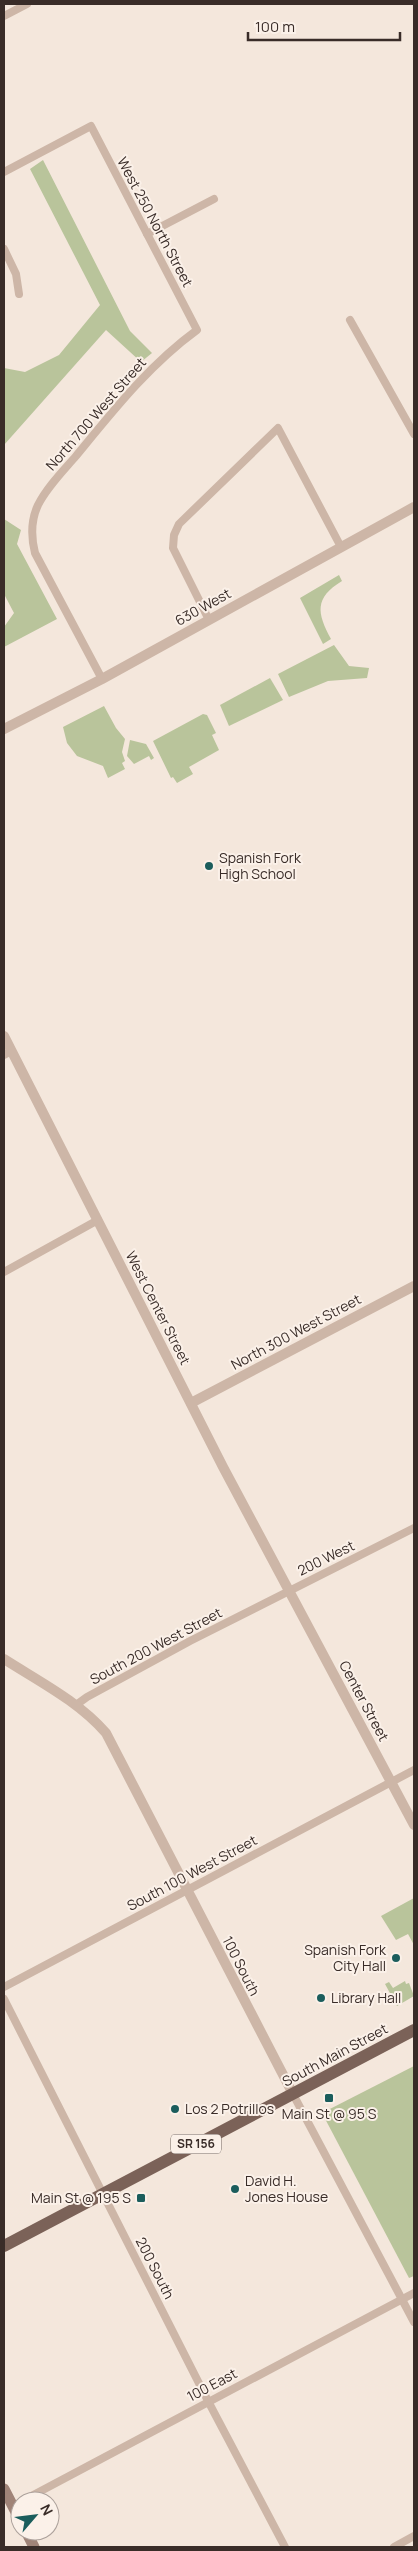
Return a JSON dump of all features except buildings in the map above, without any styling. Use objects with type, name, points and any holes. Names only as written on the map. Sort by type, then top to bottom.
[{"type":"main road","name":"South Main Street","points":[[4,2246],[414,2030]]},
{"type":"street","points":[[4,16],[28,4]]},
{"type":"street","name":"West 250 North Street","points":[[4,172],[90,126],[197,330]]},
{"type":"street","points":[[147,234],[214,198]]},
{"type":"street","points":[[4,249],[16,274],[19,294]]},
{"type":"street","points":[[350,320],[414,434]]},
{"type":"street","name":"North 700 West Street","points":[[102,679],[39,561],[33,545],[32,528],[36,512],[42,497],[111,413],[155,364],[197,330]]},
{"type":"street","points":[[209,620],[173,548],[174,535],[179,524],[278,428],[341,547]]},
{"type":"street","name":"630 West","points":[[4,729],[102,679],[414,507]]},
{"type":"street","name":"West Center Street","points":[[4,1036],[8,1053],[98,1220],[289,1590]]},
{"type":"street","points":[[4,1272],[98,1220]]},
{"type":"street","name":"North 300 West Street","points":[[191,1403],[414,1286]]},
{"type":"street","name":"200 West","points":[[249,1610],[414,1528]]},
{"type":"street","name":"Center Street","points":[[289,1590],[414,1825]]},
{"type":"street","name":"South 200 West Street","points":[[76,1705],[249,1610]]},
{"type":"street","name":"100 South","points":[[4,1659],[76,1705],[95,1721],[117,1751],[293,2094],[414,2322]]},
{"type":"street","name":"South 100 West Street","points":[[4,1987],[414,1770]]},
{"type":"street","name":"200 South","points":[[4,1999],[208,2401],[285,2547]]},
{"type":"street","name":"100 East","points":[[40,2491],[414,2292]]},
{"type":"street","points":[[394,2547],[414,2536]]},
{"type":"green space","points":[[43,160],[130,331],[152,353],[141,362],[106,330],[4,445],[4,368],[25,372],[59,355],[100,305],[30,169]]},
{"type":"green space","points":[[4,519],[21,530],[17,544],[57,619],[4,647],[4,627],[14,613],[4,594]]},
{"type":"green space","points":[[339,575],[342,581],[326,594],[321,607],[323,621],[331,639],[323,644],[300,598]]},
{"type":"green space","points":[[334,645],[349,666],[369,668],[367,678],[328,681],[289,697],[278,674]]},
{"type":"green space","points":[[270,678],[283,700],[229,726],[220,705]]},
{"type":"green space","points":[[104,706],[116,728],[125,739],[122,752],[125,761],[122,763],[125,769],[108,778],[103,766],[77,756],[67,743],[63,727]]},
{"type":"green space","points":[[203,714],[207,715],[216,733],[212,735],[219,750],[189,767],[193,774],[177,783],[173,777],[171,778],[153,741]]},
{"type":"green space","points":[[130,740],[146,744],[154,758],[151,760],[149,756],[134,764],[127,756]]},
{"type":"green space","points":[[414,1898],[414,1945],[408,1934],[396,1940],[381,1916]]},
{"type":"green space","points":[[405,1981],[406,1984],[409,1983],[414,1996],[397,2006],[385,1984],[389,1982],[393,1988]]},
{"type":"green space","points":[[414,2066],[414,2276],[409,2278],[322,2113]]},
{"type":"place","name":"Spanish Fork High School","points":[[209,866]]},
{"type":"place","name":"Spanish Fork City Hall","points":[[396,1958]]},
{"type":"place","name":"Library Hall","points":[[321,1998]]},
{"type":"place","name":"Main St @ 95 S","points":[[329,2098]]},
{"type":"place","name":"Los 2 Potrillos","points":[[175,2109]]},
{"type":"place","name":"David H. Jones House","points":[[235,2189]]},
{"type":"place","name":"Main St @ 195 S","points":[[141,2198]]}]
